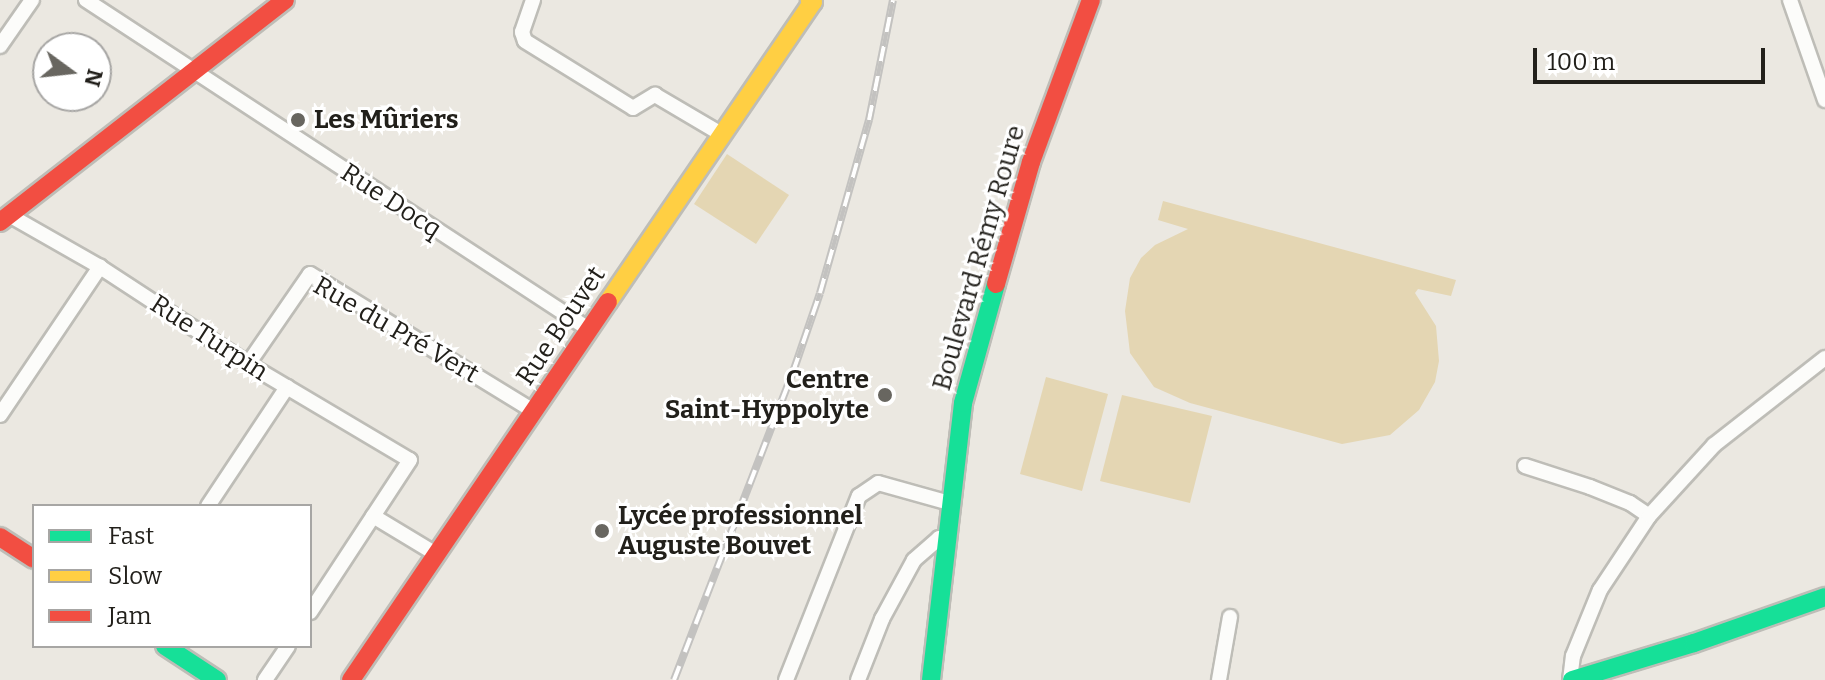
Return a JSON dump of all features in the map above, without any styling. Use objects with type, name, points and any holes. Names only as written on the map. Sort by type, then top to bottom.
[{"type":"main road","points":[[5,219],[285,0]]},
{"type":"main road","name":"Boulevard Rémy Roure","points":[[931,680],[963,403],[983,322],[1031,162],[1091,0]]},
{"type":"main road","name":"Rue Bouvet","points":[[351,680],[812,1]]},
{"type":"main road","points":[[0,537],[32,558]]},
{"type":"main road","points":[[1577,680],[1825,597]]},
{"type":"main road","points":[[168,648],[217,680]]},
{"type":"street","points":[[0,46],[32,0]]},
{"type":"street","name":"Rue Docq","points":[[86,0],[590,330]]},
{"type":"street","points":[[533,0],[522,32],[525,41],[633,108],[655,95],[723,135]]},
{"type":"street","points":[[1790,0],[1824,96]]},
{"type":"street","name":"Rue Turpin","points":[[5,219],[100,267],[248,364],[410,460],[373,516]]},
{"type":"street","points":[[0,415],[100,267]]},
{"type":"street","name":"Rue du Pré Vert","points":[[248,364],[310,274],[534,411]]},
{"type":"street","points":[[1577,680],[1573,656],[1600,590],[1649,516],[1714,445],[1825,358]]},
{"type":"street","points":[[209,504],[287,387]]},
{"type":"street","points":[[1525,466],[1604,492],[1649,516]]},
{"type":"street","points":[[786,680],[859,496],[878,483],[953,504]]},
{"type":"street","points":[[312,609],[373,516],[436,554]]},
{"type":"street","points":[[858,680],[882,619],[914,560],[939,538],[949,539]]},
{"type":"street","points":[[1219,680],[1230,617]]},
{"type":"street","points":[[265,680],[287,648]]},
{"type":"shaded area","points":[[727,154],[789,195],[756,244],[694,204]]},
{"type":"shaded area","points":[[1163,201],[1456,280],[1451,296],[1418,289],[1415,293],[1436,326],[1439,361],[1435,382],[1419,410],[1390,435],[1342,444],[1190,403],[1154,387],[1130,353],[1125,311],[1130,278],[1141,258],[1155,245],[1188,229],[1158,220]]},
{"type":"shaded area","points":[[1046,377],[1108,394],[1082,491],[1020,474]]},
{"type":"shaded area","points":[[1122,395],[1212,416],[1190,503],[1100,481]]},
{"type":"railway","points":[[674,680],[793,372],[820,293],[869,120],[893,0]]},
{"type":"traffic: fast","points":[[931,680],[963,403],[996,284]]},
{"type":"traffic: fast","points":[[1572,680],[1694,643],[1825,597]]},
{"type":"traffic: fast","points":[[168,648],[217,680]]},
{"type":"traffic: slow","points":[[608,302],[813,2],[810,0]]},
{"type":"traffic: jam","points":[[0,222],[285,0]]},
{"type":"traffic: jam","points":[[996,284],[1031,162],[1091,0]]},
{"type":"traffic: jam","points":[[351,680],[608,302]]},
{"type":"traffic: jam","points":[[0,537],[32,558]]},
{"type":"place","name":"Les Mûriers","points":[[298,120]]},
{"type":"place","name":"Centre Saint-Hyppolyte","points":[[885,395]]},
{"type":"place","name":"Lycée professionnel Auguste Bouvet","points":[[602,531]]}]
